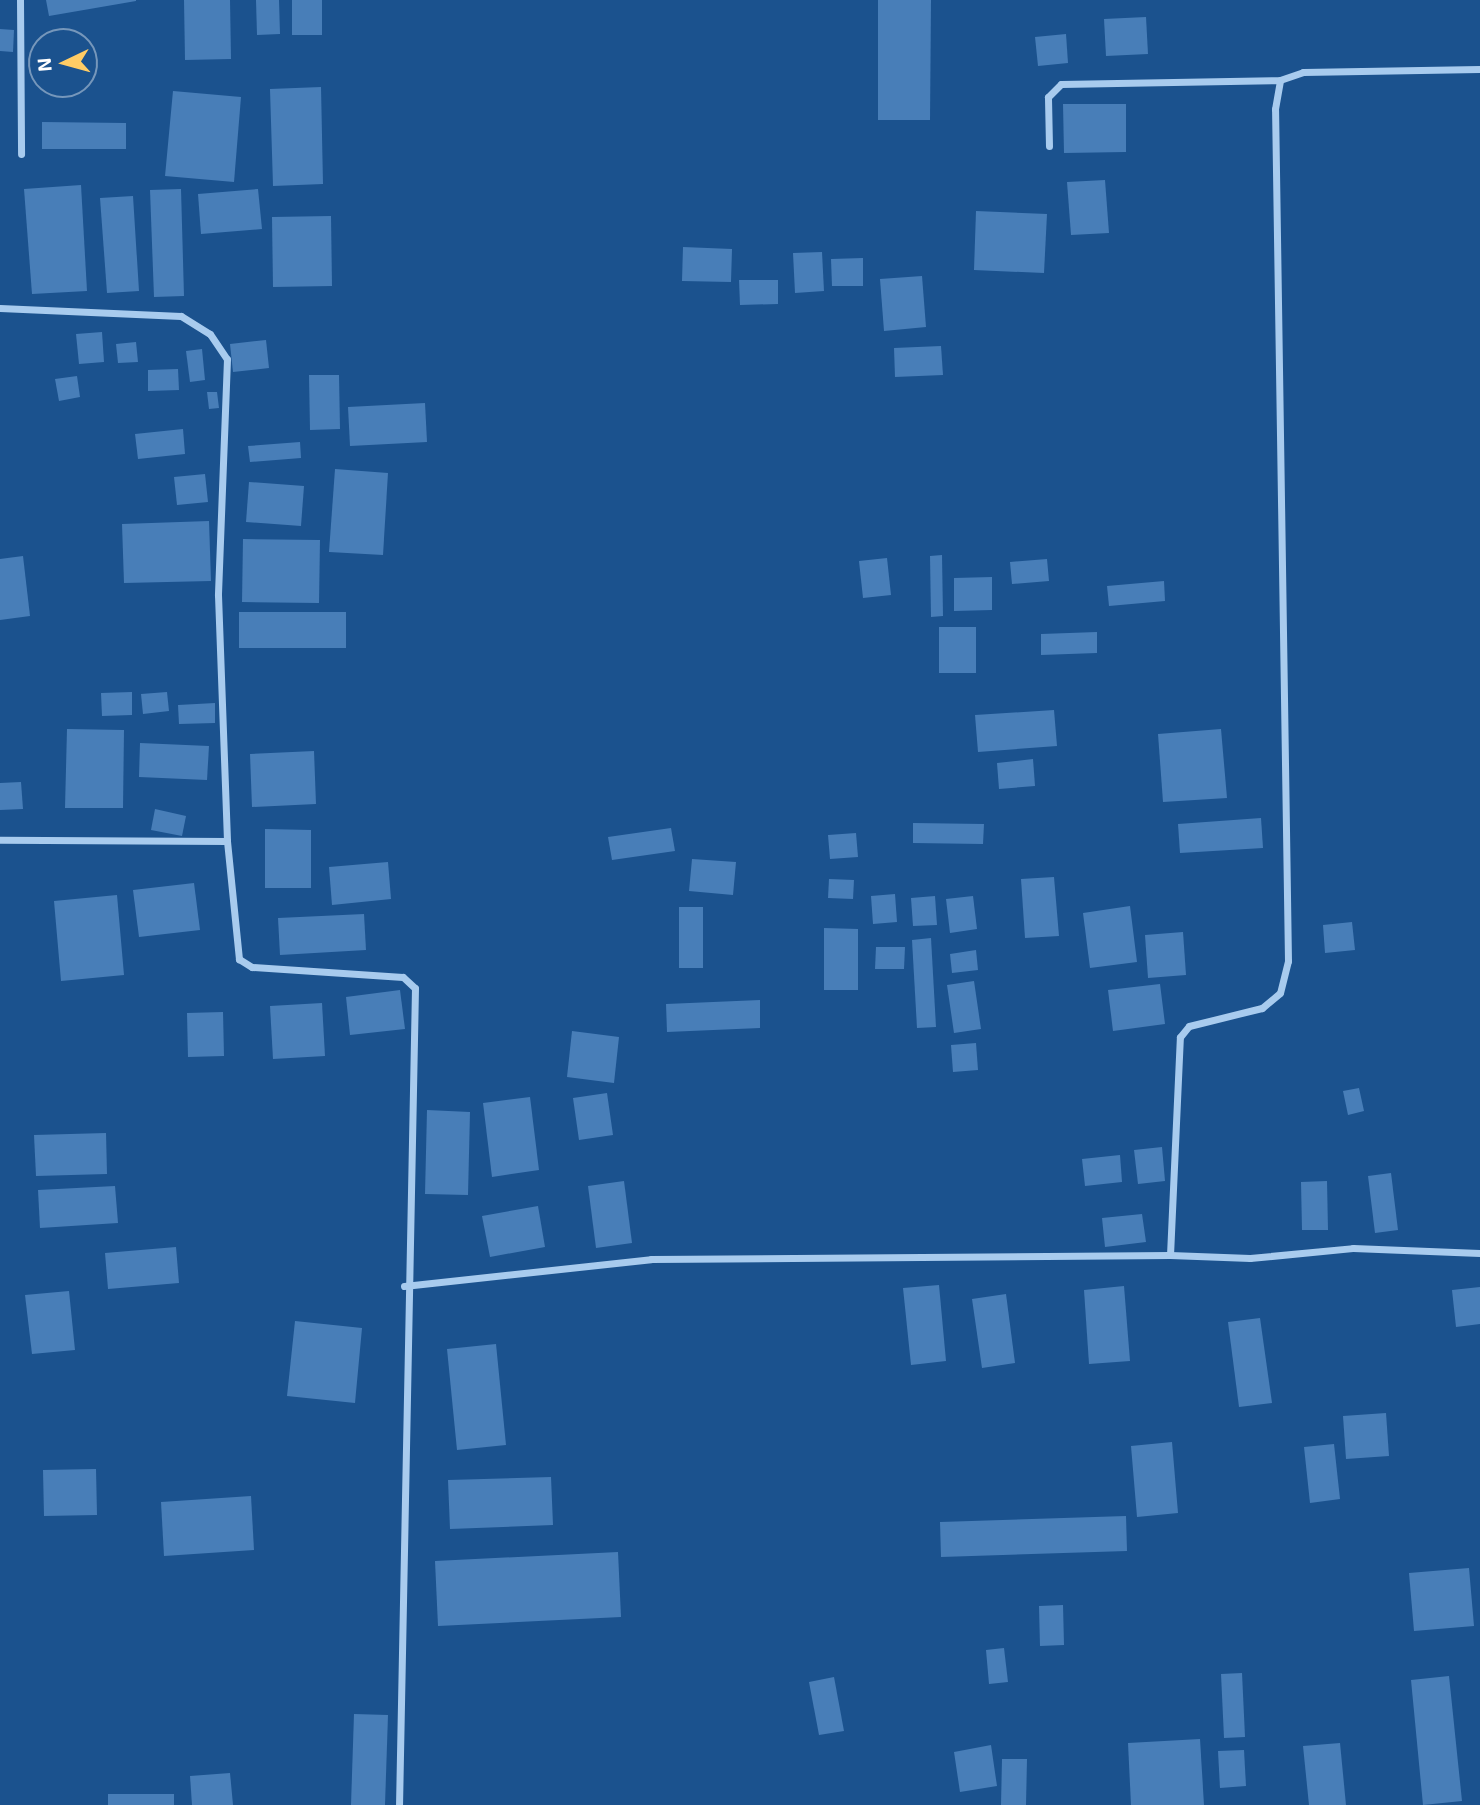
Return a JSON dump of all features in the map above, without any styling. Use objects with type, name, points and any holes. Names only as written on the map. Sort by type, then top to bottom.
[{"type":"street","points":[[20,0],[21,154]]},
{"type":"street","points":[[1049,146],[1048,97],[1061,84],[1280,80],[1303,72],[1480,69]]},
{"type":"street","points":[[1170,1255],[1180,1037],[1189,1026],[1262,1008],[1280,993],[1288,961],[1275,110],[1280,80]]},
{"type":"street","points":[[0,308],[181,316],[210,334],[227,359],[218,595],[227,841],[239,959],[253,967],[403,977],[415,988],[404,1286],[400,1805]]},
{"type":"street","points":[[0,840],[227,841]]},
{"type":"street","points":[[404,1286],[651,1259],[1170,1255],[1250,1258],[1353,1248],[1480,1253]]},
{"type":"building","points":[[46,0],[136,0],[136,1],[49,16]]},
{"type":"building","points":[[184,0],[230,0],[231,59],[185,60]]},
{"type":"building","points":[[256,0],[279,0],[280,34],[257,35]]},
{"type":"building","points":[[292,0],[322,0],[322,35],[292,35]]},
{"type":"building","points":[[878,0],[931,0],[930,120],[878,120]]},
{"type":"building","points":[[1146,17],[1148,54],[1106,56],[1104,19]]},
{"type":"building","points":[[0,29],[14,30],[13,52],[0,51]]},
{"type":"building","points":[[1066,34],[1068,63],[1038,66],[1035,37]]},
{"type":"building","points":[[321,87],[323,184],[273,186],[270,89]]},
{"type":"building","points":[[173,91],[241,97],[234,182],[165,176]]},
{"type":"building","points":[[1063,104],[1126,104],[1126,152],[1064,153]]},
{"type":"building","points":[[42,122],[126,123],[126,149],[42,149]]},
{"type":"building","points":[[1105,180],[1109,233],[1071,235],[1067,182]]},
{"type":"building","points":[[81,185],[87,291],[32,294],[24,189]]},
{"type":"building","points":[[181,189],[184,296],[154,297],[150,190]]},
{"type":"building","points":[[258,189],[262,229],[201,234],[198,194]]},
{"type":"building","points":[[133,196],[139,291],[107,293],[100,198]]},
{"type":"building","points":[[976,211],[1047,214],[1044,273],[974,270]]},
{"type":"building","points":[[331,216],[332,286],[273,287],[272,217]]},
{"type":"building","points":[[683,247],[732,249],[731,282],[682,281]]},
{"type":"building","points":[[822,252],[824,291],[795,293],[793,253]]},
{"type":"building","points":[[863,258],[863,286],[832,286],[831,259]]},
{"type":"building","points":[[922,276],[926,327],[884,331],[880,279]]},
{"type":"building","points":[[739,280],[778,280],[778,304],[740,305]]},
{"type":"building","points":[[102,332],[104,362],[79,364],[76,334]]},
{"type":"building","points":[[266,340],[269,368],[233,372],[230,344]]},
{"type":"building","points":[[136,342],[138,362],[118,363],[116,344]]},
{"type":"building","points":[[941,346],[943,375],[895,377],[894,348]]},
{"type":"building","points":[[202,349],[205,380],[190,382],[186,351]]},
{"type":"building","points":[[178,369],[179,390],[148,391],[148,370]]},
{"type":"building","points":[[309,375],[339,375],[340,429],[310,430]]},
{"type":"building","points":[[77,376],[80,397],[59,401],[55,379]]},
{"type":"building","points":[[207,392],[217,392],[219,408],[209,409]]},
{"type":"building","points":[[425,403],[427,442],[350,446],[348,407]]},
{"type":"building","points":[[183,429],[185,454],[138,459],[135,434]]},
{"type":"building","points":[[300,442],[301,458],[250,462],[248,446]]},
{"type":"building","points":[[335,469],[388,473],[383,555],[329,552]]},
{"type":"building","points":[[205,474],[208,502],[177,505],[174,477]]},
{"type":"building","points":[[249,482],[304,486],[301,526],[246,522]]},
{"type":"building","points":[[209,521],[211,581],[124,583],[122,524]]},
{"type":"building","points":[[243,539],[320,540],[319,603],[242,602]]},
{"type":"building","points":[[942,555],[943,616],[931,617],[930,556]]},
{"type":"building","points":[[23,556],[30,616],[0,620],[0,559]]},
{"type":"building","points":[[887,558],[891,595],[863,598],[859,561]]},
{"type":"building","points":[[1047,559],[1049,581],[1012,584],[1010,562]]},
{"type":"building","points":[[992,577],[992,610],[954,611],[954,578]]},
{"type":"building","points":[[1164,581],[1165,601],[1109,606],[1107,586]]},
{"type":"building","points":[[239,612],[346,612],[346,648],[239,648]]},
{"type":"building","points":[[939,627],[976,627],[976,673],[939,673]]},
{"type":"building","points":[[1097,632],[1097,653],[1041,655],[1041,634]]},
{"type":"building","points":[[132,692],[132,715],[102,716],[101,693]]},
{"type":"building","points":[[167,692],[169,711],[143,714],[141,694]]},
{"type":"building","points":[[215,703],[215,723],[179,724],[178,705]]},
{"type":"building","points":[[1054,710],[1057,746],[978,752],[975,715]]},
{"type":"building","points":[[67,729],[124,730],[123,808],[65,808]]},
{"type":"building","points":[[1221,729],[1227,798],[1163,802],[1158,734]]},
{"type":"building","points":[[140,743],[209,746],[207,780],[139,777]]},
{"type":"building","points":[[314,751],[316,804],[252,807],[250,754]]},
{"type":"building","points":[[1033,759],[1035,786],[999,789],[997,763]]},
{"type":"building","points":[[21,782],[23,809],[0,810],[0,783]]},
{"type":"building","points":[[155,809],[186,816],[182,836],[151,830]]},
{"type":"building","points":[[1261,818],[1263,848],[1180,853],[1178,824]]},
{"type":"building","points":[[913,823],[984,824],[983,844],[913,843]]},
{"type":"building","points":[[671,828],[675,851],[612,860],[608,837]]},
{"type":"building","points":[[265,829],[311,830],[311,888],[265,888]]},
{"type":"building","points":[[856,833],[858,857],[830,859],[828,835]]},
{"type":"building","points":[[692,859],[736,862],[733,895],[689,891]]},
{"type":"building","points":[[388,862],[391,899],[332,905],[329,867]]},
{"type":"building","points":[[1054,877],[1059,936],[1025,938],[1021,879]]},
{"type":"building","points":[[829,879],[854,880],[853,899],[828,898]]},
{"type":"building","points":[[194,883],[200,930],[139,937],[133,890]]},
{"type":"building","points":[[895,894],[897,922],[873,924],[871,896]]},
{"type":"building","points":[[117,895],[124,975],[61,981],[54,901]]},
{"type":"building","points":[[935,896],[937,925],[913,926],[911,898]]},
{"type":"building","points":[[973,896],[977,929],[950,933],[946,899]]},
{"type":"building","points":[[1130,906],[1137,962],[1090,968],[1083,913]]},
{"type":"building","points":[[679,907],[703,907],[703,968],[679,968]]},
{"type":"building","points":[[364,914],[366,950],[280,955],[278,918]]},
{"type":"building","points":[[1352,922],[1355,950],[1325,953],[1323,925]]},
{"type":"building","points":[[824,928],[858,929],[858,990],[824,990]]},
{"type":"building","points":[[1183,932],[1186,975],[1148,978],[1145,935]]},
{"type":"building","points":[[931,938],[936,1027],[917,1028],[912,940]]},
{"type":"building","points":[[876,947],[905,947],[904,969],[875,969]]},
{"type":"building","points":[[976,950],[978,970],[952,973],[950,954]]},
{"type":"building","points":[[974,981],[981,1029],[954,1033],[947,985]]},
{"type":"building","points":[[1160,984],[1165,1024],[1113,1031],[1108,990]]},
{"type":"building","points":[[400,990],[405,1029],[350,1035],[346,997]]},
{"type":"building","points":[[760,1000],[760,1028],[667,1032],[666,1004]]},
{"type":"building","points":[[322,1003],[325,1056],[273,1059],[270,1006]]},
{"type":"building","points":[[223,1012],[224,1056],[188,1057],[187,1013]]},
{"type":"building","points":[[572,1031],[619,1037],[614,1083],[567,1077]]},
{"type":"building","points":[[976,1043],[978,1070],[953,1072],[951,1045]]},
{"type":"building","points":[[1359,1088],[1364,1111],[1348,1115],[1343,1091]]},
{"type":"building","points":[[607,1093],[613,1135],[579,1140],[573,1098]]},
{"type":"building","points":[[530,1097],[539,1170],[492,1177],[483,1103]]},
{"type":"building","points":[[427,1110],[470,1112],[468,1195],[425,1194]]},
{"type":"building","points":[[106,1133],[107,1174],[36,1176],[34,1135]]},
{"type":"building","points":[[1162,1147],[1165,1181],[1138,1184],[1134,1150]]},
{"type":"building","points":[[1120,1155],[1122,1182],[1085,1186],[1082,1159]]},
{"type":"building","points":[[1391,1173],[1398,1230],[1375,1233],[1368,1176]]},
{"type":"building","points":[[624,1181],[632,1243],[596,1248],[588,1186]]},
{"type":"building","points":[[1327,1181],[1328,1230],[1302,1230],[1301,1182]]},
{"type":"building","points":[[115,1186],[118,1223],[40,1228],[38,1190]]},
{"type":"building","points":[[538,1206],[545,1247],[490,1257],[482,1216]]},
{"type":"building","points":[[1142,1214],[1146,1242],[1105,1247],[1102,1218]]},
{"type":"building","points":[[176,1247],[179,1283],[108,1289],[105,1253]]},
{"type":"building","points":[[939,1285],[946,1361],[911,1365],[903,1288]]},
{"type":"building","points":[[1124,1286],[1130,1361],[1089,1364],[1084,1290]]},
{"type":"building","points":[[1480,1287],[1480,1324],[1456,1327],[1452,1290]]},
{"type":"building","points":[[69,1291],[75,1350],[32,1354],[25,1295]]},
{"type":"building","points":[[1006,1294],[1015,1363],[982,1368],[972,1299]]},
{"type":"building","points":[[1260,1318],[1272,1403],[1239,1407],[1228,1322]]},
{"type":"building","points":[[295,1321],[362,1328],[355,1403],[287,1396]]},
{"type":"building","points":[[496,1344],[506,1445],[457,1450],[447,1349]]},
{"type":"building","points":[[1386,1413],[1389,1456],[1346,1459],[1343,1416]]},
{"type":"building","points":[[1172,1442],[1178,1513],[1137,1517],[1131,1446]]},
{"type":"building","points":[[1334,1444],[1340,1499],[1310,1503],[1304,1447]]},
{"type":"building","points":[[96,1469],[97,1515],[44,1516],[43,1470]]},
{"type":"building","points":[[551,1477],[553,1525],[450,1529],[448,1480]]},
{"type":"building","points":[[251,1496],[254,1550],[164,1556],[161,1502]]},
{"type":"building","points":[[1126,1516],[1127,1551],[941,1557],[940,1522]]},
{"type":"building","points":[[618,1552],[621,1617],[438,1626],[435,1561]]},
{"type":"building","points":[[1469,1568],[1474,1626],[1414,1631],[1409,1573]]},
{"type":"building","points":[[1063,1605],[1064,1645],[1040,1646],[1039,1606]]},
{"type":"building","points":[[1004,1648],[1008,1682],[989,1684],[986,1650]]},
{"type":"building","points":[[1242,1673],[1245,1737],[1224,1738],[1221,1674]]},
{"type":"building","points":[[1449,1676],[1462,1801],[1423,1805],[1411,1680]]},
{"type":"building","points":[[834,1677],[844,1731],[819,1735],[809,1682]]},
{"type":"building","points":[[354,1714],[388,1715],[385,1805],[351,1805]]},
{"type":"building","points":[[1200,1739],[1204,1805],[1131,1805],[1128,1743]]},
{"type":"building","points":[[1340,1743],[1346,1805],[1309,1805],[1303,1746]]},
{"type":"building","points":[[991,1745],[997,1786],[960,1792],[954,1752]]},
{"type":"building","points":[[1244,1750],[1246,1786],[1220,1788],[1218,1751]]},
{"type":"building","points":[[1002,1759],[1027,1759],[1026,1805],[1001,1805]]},
{"type":"building","points":[[230,1773],[233,1805],[192,1805],[190,1776]]},
{"type":"building","points":[[108,1794],[174,1794],[174,1805],[108,1805]]}]
